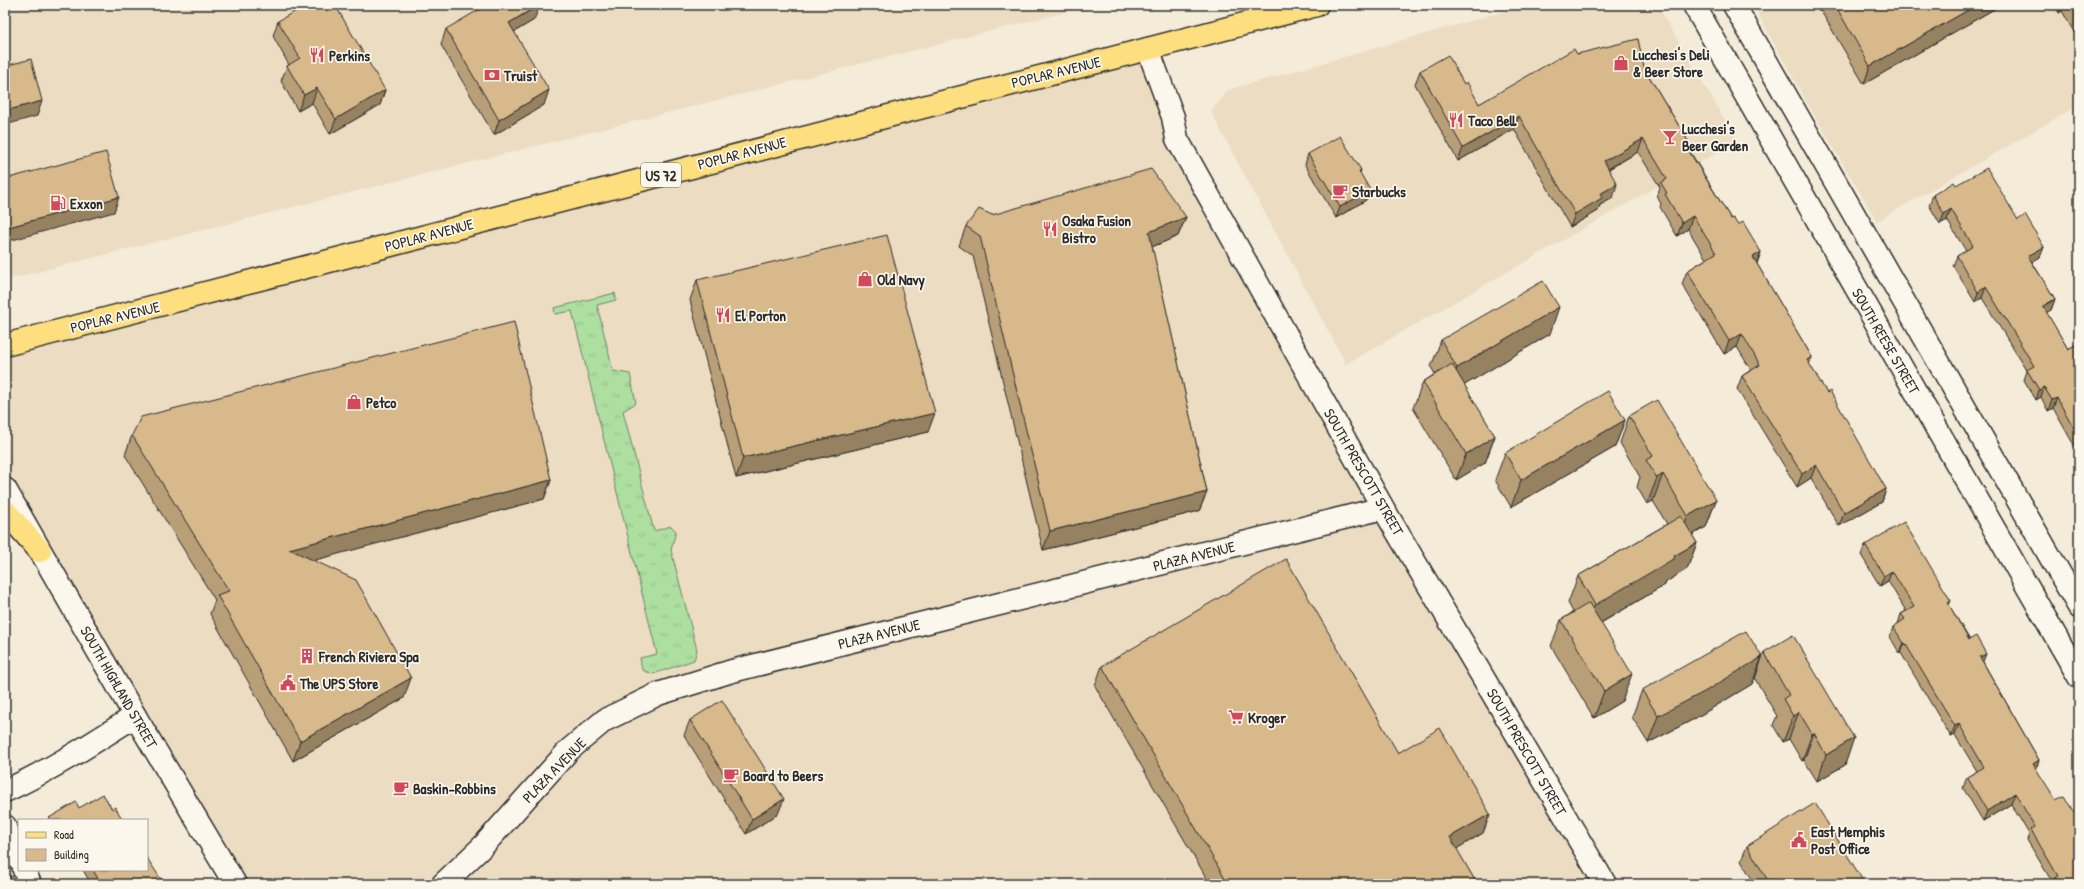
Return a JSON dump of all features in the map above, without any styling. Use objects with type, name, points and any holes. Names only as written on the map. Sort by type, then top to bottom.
[{"type":"main road","name":"POPLAR AVENUE","points":[[5,345],[1317,5]]},
{"type":"main road","points":[[5,511],[40,550]]},
{"type":"street","name":"SOUTH REESE STREET","points":[[1694,5],[2079,677]]},
{"type":"street","points":[[1734,5],[2079,607]]},
{"type":"street","name":"SOUTH PRESCOTT STREET","points":[[1148,49],[1173,117],[1177,139],[1383,508],[1605,884]]},
{"type":"street","name":"SOUTH HIGHLAND STREET","points":[[5,489],[135,716],[235,884]]},
{"type":"street","name":"PLAZA AVENUE","points":[[443,884],[483,846],[569,750],[605,720],[658,694],[739,669],[1383,508]]},
{"type":"street","points":[[5,791],[35,777],[75,755],[135,716]]},
{"type":"street","points":[[5,826],[18,857]]},
{"type":"street","points":[[24,871],[30,884]]},
{"type":"shaded area","points":[[5,5],[1093,5],[5,280]]},
{"type":"shaded area","points":[[1527,5],[1657,5],[1737,141],[1346,364],[1211,112],[1228,90]]},
{"type":"shaded area","points":[[1753,5],[2079,5],[2079,105],[1877,221],[1806,101]]},
{"type":"shaded area","points":[[1148,49],[1173,117],[1605,884],[235,884],[5,489],[5,345]]},
{"type":"green space","points":[[615,293],[616,300],[597,305],[613,371],[630,374],[636,403],[623,411],[654,531],[671,526],[676,531],[671,550],[697,650],[694,660],[653,674],[642,670],[640,658],[657,654],[572,311],[555,314],[554,308]]},
{"type":"building","name":"Perkins","points":[[306,5],[335,5],[385,90],[336,119],[317,88],[304,95],[287,66],[300,58],[278,21]]},
{"type":"building","name":"Truist","points":[[487,5],[539,5],[509,23],[549,90],[499,120],[446,29]]},
{"type":"building","points":[[1835,5],[1977,5],[1870,66]]},
{"type":"building","points":[[2075,5],[2079,5],[2079,11]]},
{"type":"building","points":[[1638,39],[1644,68],[1688,141],[1684,143],[1731,219],[1733,218],[1738,225],[1743,222],[1761,252],[1753,257],[1812,357],[1807,360],[1827,393],[1830,391],[1886,489],[1844,513],[1816,465],[1802,474],[1742,376],[1760,365],[1742,334],[1729,341],[1687,271],[1716,253],[1693,216],[1682,223],[1665,194],[1667,193],[1661,183],[1667,179],[1643,139],[1604,161],[1617,184],[1600,194],[1602,198],[1575,214],[1519,116],[1463,148],[1420,71],[1448,55],[1464,84],[1467,82],[1479,104],[1574,49],[1577,54]]},
{"type":"building","points":[[31,59],[42,101],[5,111],[5,66]]},
{"type":"building","name":"Starbucks","points":[[1340,136],[1361,170],[1359,171],[1370,190],[1340,207],[1308,154]]},
{"type":"building","name":"Exxon","points":[[106,152],[119,197],[5,228],[5,179]]},
{"type":"building","points":[[1987,168],[2018,220],[2025,215],[2044,247],[2028,256],[2055,299],[2043,306],[2068,349],[2079,343],[2079,437],[2057,398],[2052,400],[2044,387],[2039,390],[2027,370],[2034,366],[1986,287],[1978,292],[1957,256],[1973,246],[1951,209],[1944,214],[1933,195],[1954,182],[1956,185]]},
{"type":"building","points":[[1151,169],[1186,217],[1149,232],[1207,492],[1050,531],[980,236],[966,226],[979,209],[992,215]]},
{"type":"building","points":[[887,235],[935,413],[743,458],[697,280]]},
{"type":"building","points":[[1543,281],[1559,307],[1457,368],[1441,340]]},
{"type":"building","points":[[514,322],[551,480],[289,549],[356,580],[411,678],[300,741],[217,595],[229,591],[132,435],[141,417]]},
{"type":"building","points":[[1452,364],[1495,436],[1466,454],[1423,382]]},
{"type":"building","points":[[1608,391],[1625,420],[1521,480],[1505,453]]},
{"type":"building","points":[[1657,400],[1716,500],[1688,516],[1663,474],[1657,478],[1646,460],[1653,456],[1629,416]]},
{"type":"building","points":[[1681,516],[1697,543],[1674,556],[1675,558],[1595,605],[1578,576]]},
{"type":"building","points":[[1904,522],[1951,601],[1948,603],[1969,640],[1976,636],[1986,654],[1980,657],[2039,760],[2033,764],[2056,800],[2064,796],[2076,816],[2079,814],[2079,884],[2050,884],[2048,882],[2058,876],[2031,830],[2035,827],[2015,793],[1987,811],[1967,777],[1984,767],[1959,724],[1955,726],[1905,643],[1893,627],[1905,619],[1901,614],[1914,607],[1892,571],[1884,576],[1865,545]]},
{"type":"building","name":"Kroger","points":[[1286,559],[1398,753],[1440,728],[1490,814],[1450,837],[1477,884],[1228,884],[1102,666]]},
{"type":"building","points":[[1589,603],[1632,674],[1604,691],[1561,620]]},
{"type":"building","points":[[1746,631],[1762,657],[1704,692],[1658,716],[1642,690]]},
{"type":"building","points":[[1793,635],[1854,738],[1826,755],[1814,733],[1812,734],[1799,712],[1793,716],[1783,699],[1789,695],[1764,652]]},
{"type":"building","name":"Board to Beers","points":[[722,700],[784,799],[752,819],[690,720]]},
{"type":"building","points":[[103,794],[112,809],[115,807],[122,819],[49,818],[76,802],[79,808]]},
{"type":"building","name":"East Memphis Post Office","points":[[1815,803],[1865,884],[1770,884],[1747,846]]},
{"type":"building","points":[[148,860],[164,884],[101,884],[94,871],[148,871]]},
{"type":"building","points":[[6,861],[9,877],[15,876],[16,884],[5,884]]},
{"type":"place","name":"Perkins","points":[[317,55]]},
{"type":"place","name":"Lucchesi's Deli & Beer Store","points":[[1621,63]]},
{"type":"place","name":"Truist","points":[[492,75]]},
{"type":"place","name":"Taco Bell","points":[[1456,120]]},
{"type":"place","name":"Lucchesi's Beer Garden","points":[[1670,137]]},
{"type":"place","name":"Starbucks","points":[[1340,191]]},
{"type":"place","name":"Exxon","points":[[58,203]]},
{"type":"place","name":"Osaka Fusion Bistro","points":[[1050,229]]},
{"type":"place","name":"Old Navy","points":[[865,279]]},
{"type":"place","name":"El Porton","points":[[723,315]]},
{"type":"place","name":"Petco","points":[[354,402]]},
{"type":"place","name":"French Riviera Spa","points":[[307,656]]},
{"type":"place","name":"The UPS Store","points":[[288,683]]},
{"type":"place","name":"Kroger","points":[[1236,717]]},
{"type":"place","name":"Board to Beers","points":[[731,775]]},
{"type":"place","name":"Baskin-Robbins","points":[[401,788]]},
{"type":"place","name":"East Memphis Post Office","points":[[1799,840]]}]
